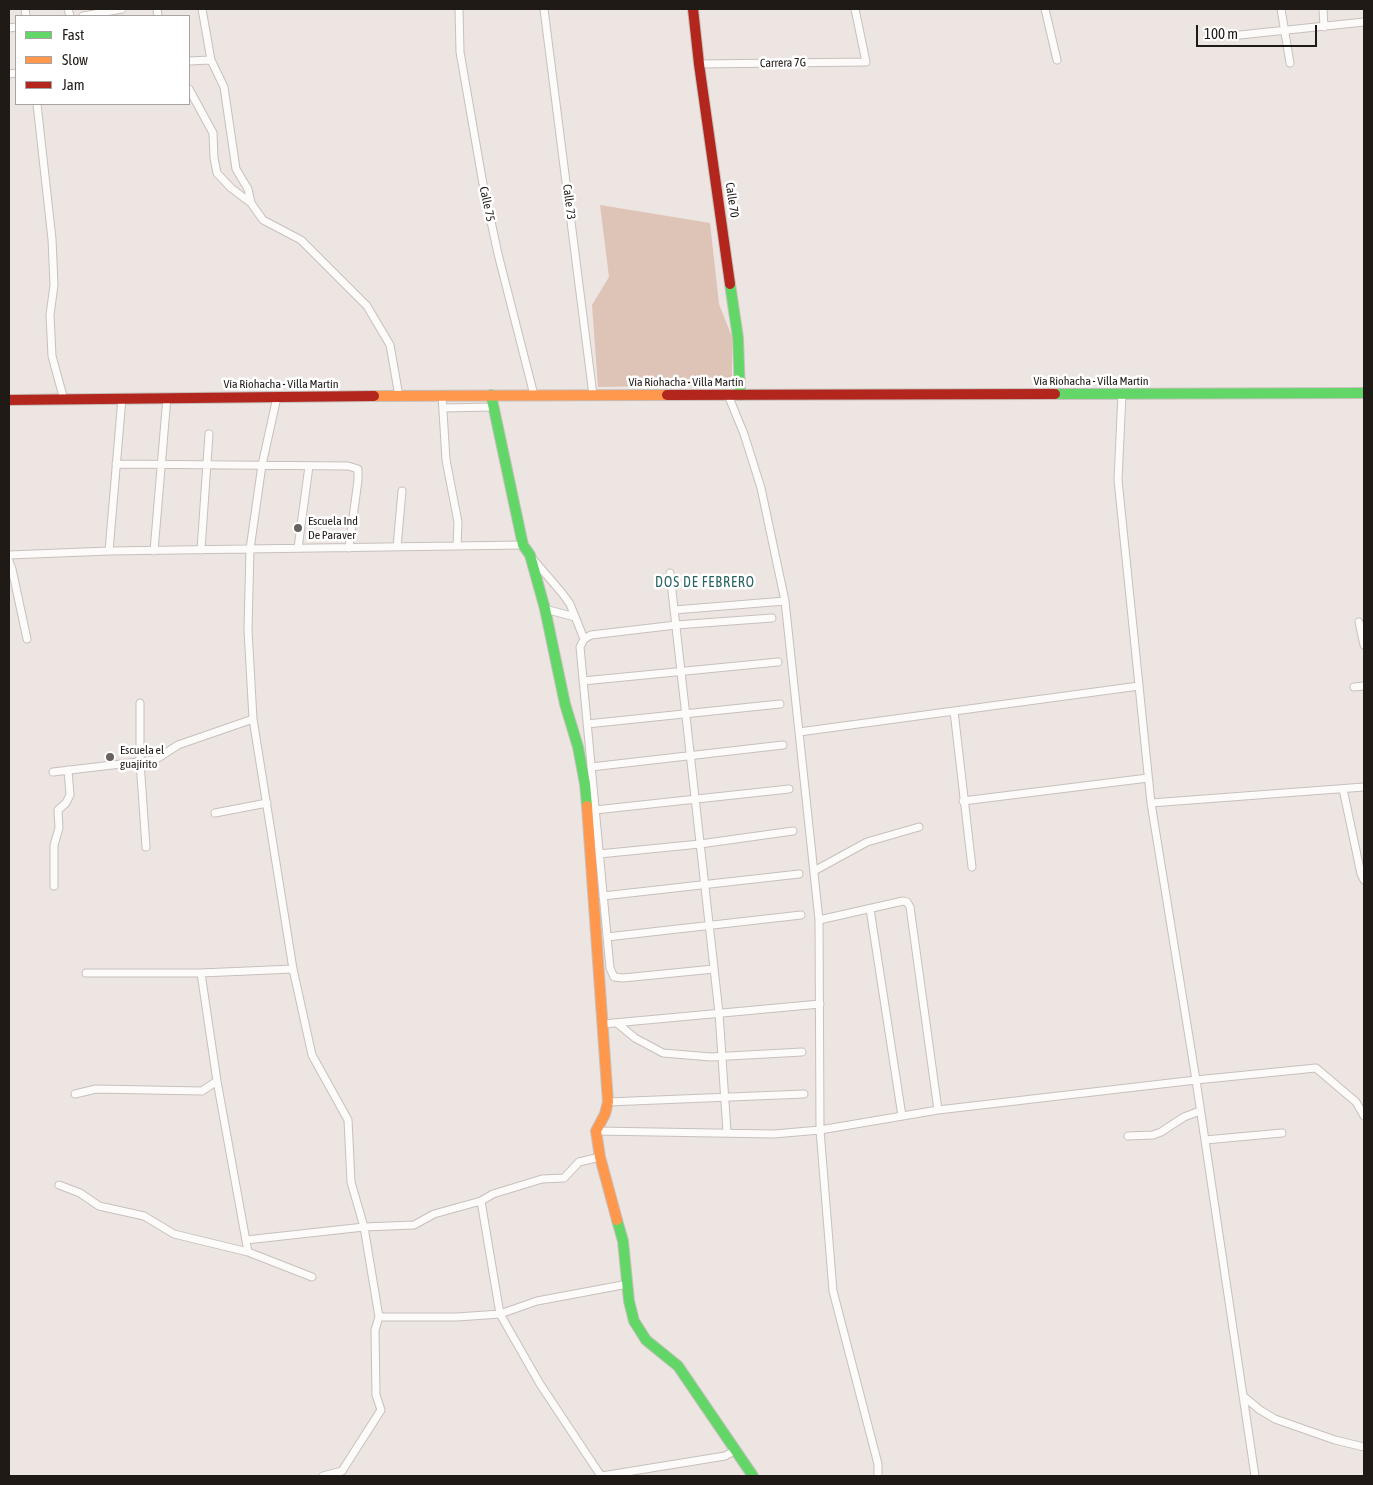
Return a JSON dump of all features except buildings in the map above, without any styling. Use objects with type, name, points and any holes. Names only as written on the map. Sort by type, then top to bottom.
[{"type":"street","points":[[90,15],[122,9]]},
{"type":"street","points":[[202,9],[211,60],[224,87],[236,169],[248,189],[251,203]]},
{"type":"street","name":"Calle 75","points":[[459,9],[460,52],[483,184],[498,254],[534,395]]},
{"type":"street","name":"Calle 73","points":[[544,9],[593,395]]},
{"type":"street","name":"Calle 70","points":[[693,9],[738,338],[740,395]]},
{"type":"street","name":"Carrera 7G","points":[[700,64],[866,62],[855,9]]},
{"type":"street","points":[[1045,9],[1057,60]]},
{"type":"street","points":[[1280,9],[1290,63]]},
{"type":"street","points":[[1323,9],[1324,27]]},
{"type":"street","points":[[1230,36],[1364,22]]},
{"type":"street","points":[[190,61],[211,60]]},
{"type":"street","points":[[190,91],[213,133],[217,173],[231,188],[251,203],[263,220],[302,240],[367,306],[390,345],[399,396]]},
{"type":"street","points":[[37,105],[52,239],[54,285],[50,316],[52,356],[64,400]]},
{"type":"street","name":"Vía Riohacha - Villa Martín","points":[[9,400],[442,395],[1364,393]]},
{"type":"street","points":[[1122,394],[1118,480],[1151,803],[1196,1080],[1255,1476]]},
{"type":"street","points":[[442,395],[446,460],[458,522],[457,546]]},
{"type":"street","points":[[491,395],[523,545],[562,593],[584,639]]},
{"type":"street","points":[[728,395],[744,434],[761,488],[785,601],[819,920],[820,1130],[834,1291],[878,1464],[878,1476]]},
{"type":"street","points":[[154,551],[167,397]]},
{"type":"street","points":[[278,397],[262,465],[250,549],[248,630],[253,719],[293,969],[312,1055],[348,1120],[351,1182],[364,1227],[379,1317],[375,1330],[376,1395],[381,1410],[342,1471],[323,1476]]},
{"type":"street","points":[[109,551],[122,398]]},
{"type":"street","points":[[443,408],[493,406]]},
{"type":"street","points":[[201,550],[209,434]]},
{"type":"street","points":[[116,464],[348,466],[358,469],[348,548]]},
{"type":"street","points":[[298,548],[309,466]]},
{"type":"street","points":[[397,547],[402,491]]},
{"type":"street","points":[[9,555],[109,551],[523,545]]},
{"type":"street","points":[[530,555],[545,609],[565,704],[578,747],[585,784],[608,1102],[606,1114],[596,1131],[600,1157],[623,1242],[629,1301],[634,1321],[646,1340],[678,1366],[752,1476]]},
{"type":"street","points":[[9,561],[27,639]]},
{"type":"street","points":[[670,573],[719,1013],[727,1132]]},
{"type":"street","points":[[674,610],[785,601]]},
{"type":"street","points":[[545,609],[575,617]]},
{"type":"street","points":[[714,969],[623,978],[614,977],[610,968],[580,647],[584,639],[591,635],[676,625],[772,618]]},
{"type":"street","points":[[1359,622],[1364,645]]},
{"type":"street","points":[[583,681],[778,662]]},
{"type":"street","points":[[799,732],[1139,686]]},
{"type":"street","points":[[1354,687],[1364,686]]},
{"type":"street","points":[[140,703],[140,762],[146,847]]},
{"type":"street","points":[[587,724],[780,704]]},
{"type":"street","points":[[954,711],[972,867]]},
{"type":"street","points":[[53,772],[155,760],[178,745],[253,719]]},
{"type":"street","points":[[591,767],[783,745]]},
{"type":"street","points":[[54,886],[54,845],[59,828],[58,810],[66,803],[70,794],[68,770]]},
{"type":"street","points":[[963,800],[1148,778]]},
{"type":"street","points":[[1151,803],[1364,787]]},
{"type":"street","points":[[595,810],[789,788]]},
{"type":"street","points":[[1342,790],[1364,880]]},
{"type":"street","points":[[215,813],[267,803]]},
{"type":"street","points":[[814,871],[867,842],[919,827]]},
{"type":"street","points":[[599,854],[700,844],[793,831]]},
{"type":"street","points":[[603,896],[799,874]]},
{"type":"street","points":[[819,920],[903,901],[907,902],[910,907],[938,1110]]},
{"type":"street","points":[[870,909],[902,1116]]},
{"type":"street","points":[[607,937],[801,915]]},
{"type":"street","points":[[86,973],[293,969]]},
{"type":"street","points":[[201,972],[217,1081],[248,1252]]},
{"type":"street","points":[[603,1024],[820,1004]]},
{"type":"street","points":[[617,1023],[636,1038],[663,1052],[711,1057],[802,1052]]},
{"type":"street","points":[[596,1131],[774,1134],[820,1130],[938,1110],[1316,1068],[1356,1102],[1364,1116]]},
{"type":"street","points":[[75,1094],[96,1089],[202,1091],[217,1081]]},
{"type":"street","points":[[608,1102],[804,1094]]},
{"type":"street","points":[[1128,1136],[1153,1135],[1184,1117],[1200,1111]]},
{"type":"street","points":[[1205,1140],[1282,1133]]},
{"type":"street","points":[[246,1240],[364,1227],[414,1225],[434,1214],[481,1200],[493,1194],[542,1179],[564,1178],[579,1162],[600,1157]]},
{"type":"street","points":[[59,1185],[80,1193],[99,1206],[144,1216],[174,1234],[248,1252],[312,1277]]},
{"type":"street","points":[[481,1200],[500,1314],[540,1384],[601,1476],[724,1456],[736,1450]]},
{"type":"street","points":[[379,1317],[457,1317],[500,1314],[537,1301],[628,1284]]},
{"type":"street","points":[[1243,1396],[1275,1419],[1335,1440],[1364,1447]]},
{"type":"shaded area","points":[[600,205],[710,223],[719,304],[732,337],[732,385],[598,387],[592,305],[609,277]]},
{"type":"traffic: fast","points":[[730,284],[738,338],[740,395]]},
{"type":"traffic: fast","points":[[1055,394],[1364,393]]},
{"type":"traffic: fast","points":[[491,395],[523,545],[530,555],[545,609],[565,704],[578,747],[587,806]]},
{"type":"traffic: fast","points":[[617,1220],[623,1241],[629,1301],[634,1321],[646,1340],[678,1366],[753,1476]]},
{"type":"traffic: slow","points":[[374,396],[667,395]]},
{"type":"traffic: slow","points":[[587,806],[608,1102],[605,1114],[596,1131],[600,1157],[617,1220]]},
{"type":"traffic: jam","points":[[693,9],[730,284]]},
{"type":"traffic: jam","points":[[667,395],[1055,394]]},
{"type":"traffic: jam","points":[[9,400],[374,396]]},
{"type":"place","name":"Escuela Ind De Paraver","points":[[298,528]]},
{"type":"place","name":"Escuela el guajirito","points":[[110,757]]},
{"type":"district","name":"DOS DE FEBRERO","points":[[705,583]]}]
